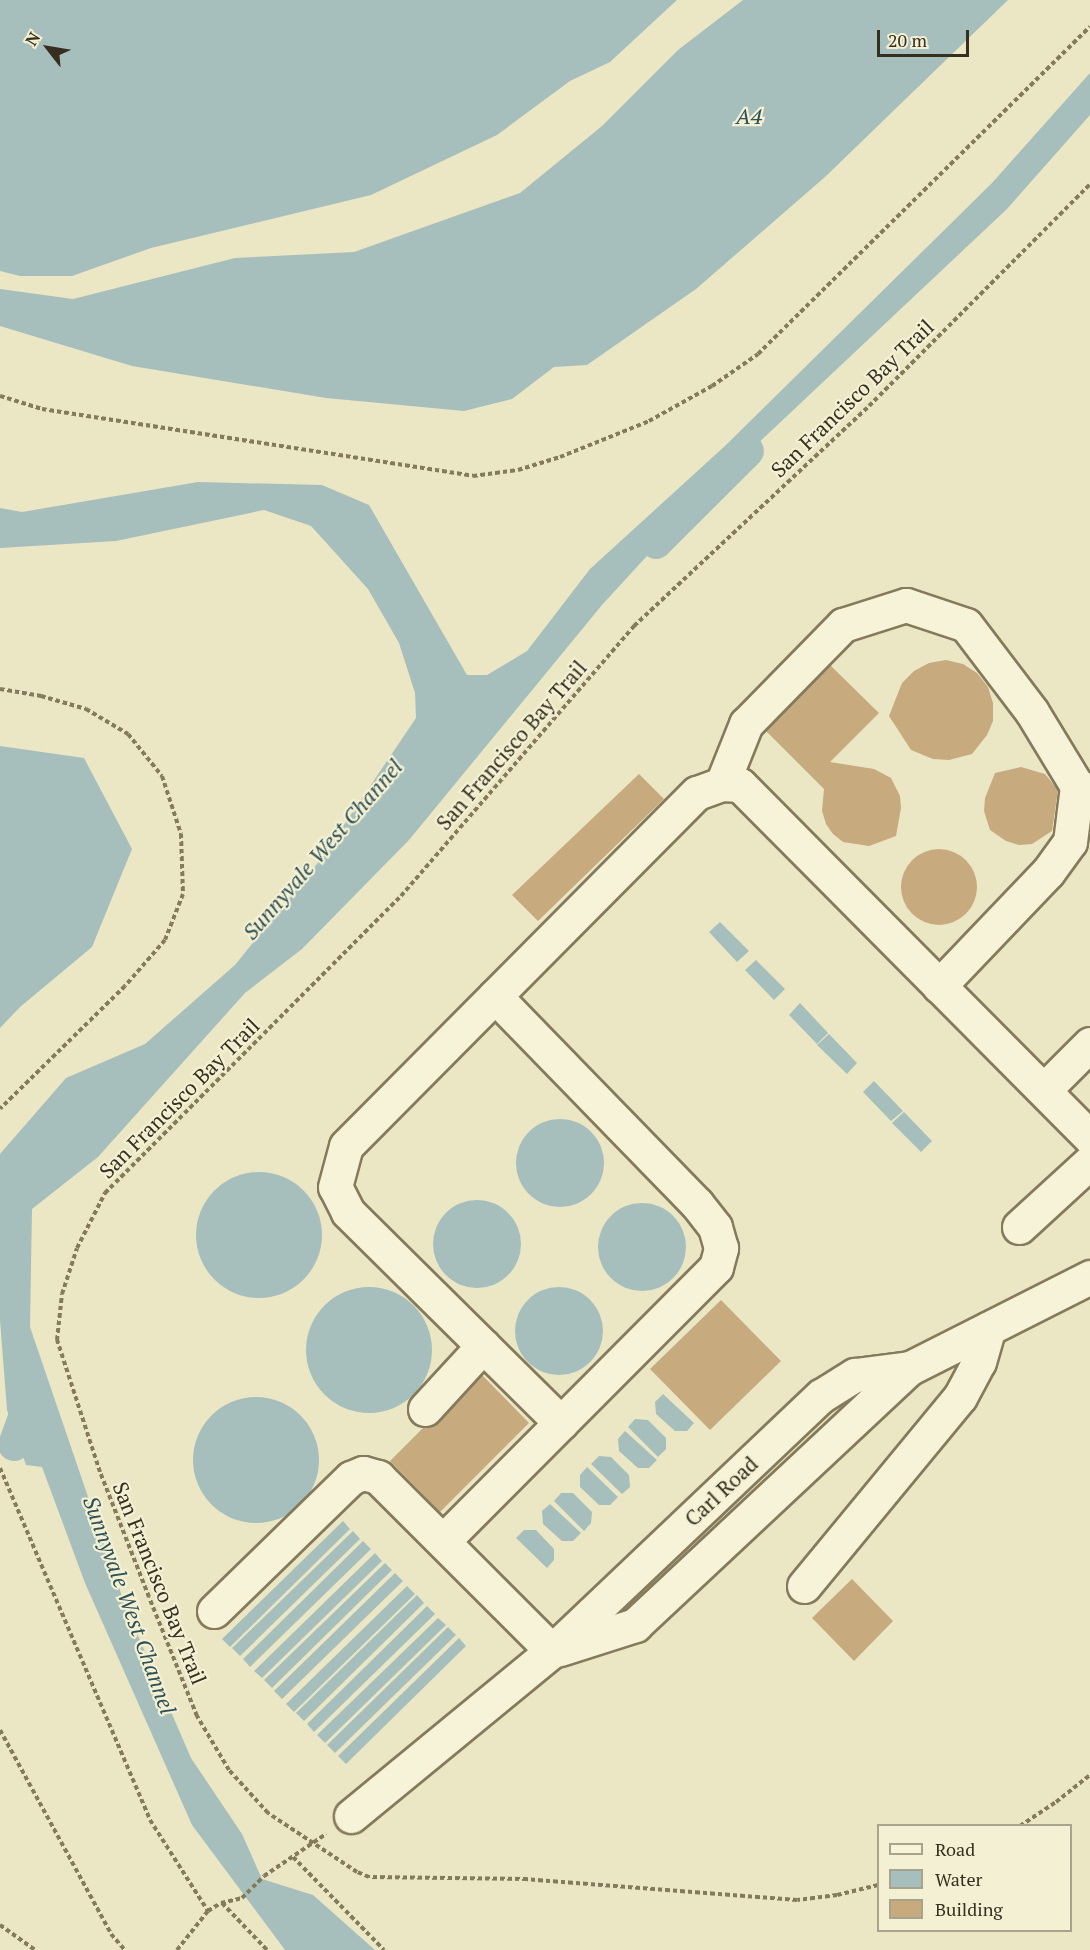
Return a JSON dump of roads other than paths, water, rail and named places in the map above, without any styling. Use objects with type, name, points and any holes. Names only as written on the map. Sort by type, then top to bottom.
[{"type":"lane","points":[[722,784],[746,724],[843,625],[906,605],[966,625],[1032,712],[1083,789],[1070,842],[1048,872],[939,986]]},
{"type":"lane","points":[[561,1423],[348,1212],[335,1187],[346,1146],[697,793],[722,784],[741,784],[1090,1138]]},
{"type":"lane","points":[[443,1541],[716,1267],[721,1248],[715,1227],[697,1204],[495,996]]},
{"type":"lane","points":[[1044,1090],[1090,1044]]},
{"type":"lane","points":[[1019,1227],[1090,1162]]},
{"type":"lane","name":"Carl Road","points":[[351,1816],[552,1651],[821,1396],[855,1376],[910,1368],[1090,1277]]},
{"type":"lane","points":[[804,1586],[960,1397],[979,1362],[989,1328]]},
{"type":"lane","points":[[425,1408],[483,1346]]},
{"type":"lane","points":[[214,1611],[351,1478],[363,1473],[378,1478],[552,1651]]},
{"type":"water","points":[[0,0],[677,0],[610,62],[570,81],[497,135],[371,195],[151,248],[72,276],[20,276],[0,271]]},
{"type":"water","name":"A4","points":[[743,0],[1008,0],[825,177],[696,289],[587,365],[554,367],[512,399],[464,411],[326,398],[132,366],[0,326],[0,289],[73,299],[235,258],[354,252],[520,193],[602,126],[678,50]]},
{"type":"water","points":[[1090,73],[1090,115],[1007,209],[702,496],[602,605],[409,840],[302,949],[245,993],[98,1157],[32,1209],[30,1327],[126,1608],[191,1758],[242,1834],[262,1879],[313,1895],[375,1950],[285,1950],[192,1825],[85,1583],[42,1467],[26,1465],[7,1410],[0,1320],[0,1154],[66,1078],[145,1044],[235,965],[321,859],[416,718],[415,693],[399,643],[368,589],[311,526],[264,510],[116,541],[0,548],[0,508],[22,512],[198,482],[322,485],[369,505],[467,675],[487,675],[527,651],[590,569],[726,445],[992,183]]},
{"type":"water","points":[[0,746],[84,758],[132,849],[92,947],[20,1007],[0,1028]]},
{"type":"water","points":[[720,922],[749,951],[737,962],[709,932]]},
{"type":"water","points":[[756,960],[785,989],[774,1000],[745,970]]},
{"type":"water","points":[[800,1003],[828,1033],[817,1044],[789,1015]]},
{"type":"water","points":[[829,1034],[857,1063],[847,1074],[817,1045]]},
{"type":"water","points":[[874,1081],[903,1111],[891,1121],[863,1092]]},
{"type":"water","points":[[904,1112],[932,1141],[921,1152],[892,1123]]},
{"type":"water","points":[[560,1119],[585,1126],[597,1138],[604,1163],[597,1188],[585,1200],[560,1207],[535,1200],[523,1188],[516,1163],[523,1138],[535,1126]]},
{"type":"water","points":[[259,1172],[283,1177],[304,1190],[317,1211],[322,1235],[317,1259],[304,1280],[283,1293],[259,1298],[235,1293],[214,1280],[201,1259],[196,1235],[201,1211],[214,1190],[235,1177]]},
{"type":"water","points":[[477,1200],[502,1207],[514,1219],[521,1244],[514,1269],[502,1281],[477,1288],[452,1281],[440,1269],[433,1244],[440,1219],[452,1207]]},
{"type":"water","points":[[642,1203],[667,1210],[679,1222],[686,1247],[679,1272],[667,1284],[642,1291],[617,1284],[605,1272],[598,1247],[605,1222],[617,1210]]},
{"type":"water","points":[[369,1287],[393,1292],[414,1305],[427,1326],[432,1350],[427,1374],[414,1395],[393,1408],[369,1413],[345,1408],[324,1395],[311,1374],[306,1350],[311,1326],[324,1305],[345,1292]]},
{"type":"water","points":[[559,1287],[584,1294],[596,1306],[603,1331],[596,1356],[584,1368],[559,1375],[534,1368],[522,1356],[515,1331],[522,1306],[534,1294]]},
{"type":"water","points":[[663,1394],[694,1423],[687,1431],[675,1431],[656,1414],[655,1402]]},
{"type":"water","points":[[256,1397],[280,1402],[301,1415],[314,1436],[319,1460],[314,1484],[301,1505],[280,1518],[256,1523],[232,1518],[211,1505],[198,1484],[193,1460],[198,1436],[211,1415],[232,1402]]},
{"type":"water","points":[[635,1419],[648,1420],[666,1438],[666,1449],[658,1457],[628,1427]]},
{"type":"water","points":[[625,1431],[657,1460],[649,1468],[638,1468],[619,1451],[618,1439]]},
{"type":"water","points":[[599,1456],[611,1457],[629,1475],[630,1487],[622,1494],[591,1464]]},
{"type":"water","points":[[587,1467],[618,1497],[610,1505],[599,1505],[580,1487],[580,1475]]},
{"type":"water","points":[[561,1493],[573,1493],[592,1512],[591,1523],[584,1531],[554,1501]]},
{"type":"water","points":[[550,1504],[581,1533],[573,1541],[562,1541],[543,1524],[542,1511]]},
{"type":"water","points":[[343,1521],[350,1529],[230,1647],[222,1639]]},
{"type":"water","points":[[524,1530],[536,1530],[554,1549],[554,1560],[547,1568],[516,1538]]},
{"type":"water","points":[[353,1531],[360,1539],[240,1656],[232,1648]]},
{"type":"water","points":[[363,1541],[371,1549],[250,1667],[243,1659]]},
{"type":"water","points":[[375,1553],[382,1561],[262,1678],[254,1671]]},
{"type":"water","points":[[385,1563],[392,1570],[272,1688],[264,1680]]},
{"type":"water","points":[[395,1573],[403,1581],[282,1699],[274,1691]]},
{"type":"water","points":[[407,1586],[415,1594],[294,1712],[286,1704]]},
{"type":"water","points":[[417,1595],[424,1603],[304,1721],[296,1713]]},
{"type":"water","points":[[427,1606],[435,1614],[314,1732],[307,1724]]},
{"type":"water","points":[[438,1618],[446,1625],[325,1743],[317,1735]]},
{"type":"water","points":[[448,1627],[456,1635],[335,1753],[327,1745]]},
{"type":"water","points":[[459,1638],[466,1646],[346,1764],[338,1756]]},
{"type":"waterway","points":[[656,543],[748,451]]},
{"type":"waterway","points":[[14,1445],[31,1398]]},
{"type":"water label","name":"Sunnyvale West Channel","points":[[322,849]]},
{"type":"water label","name":"Sunnyvale West Channel","points":[[130,1605]]}]
